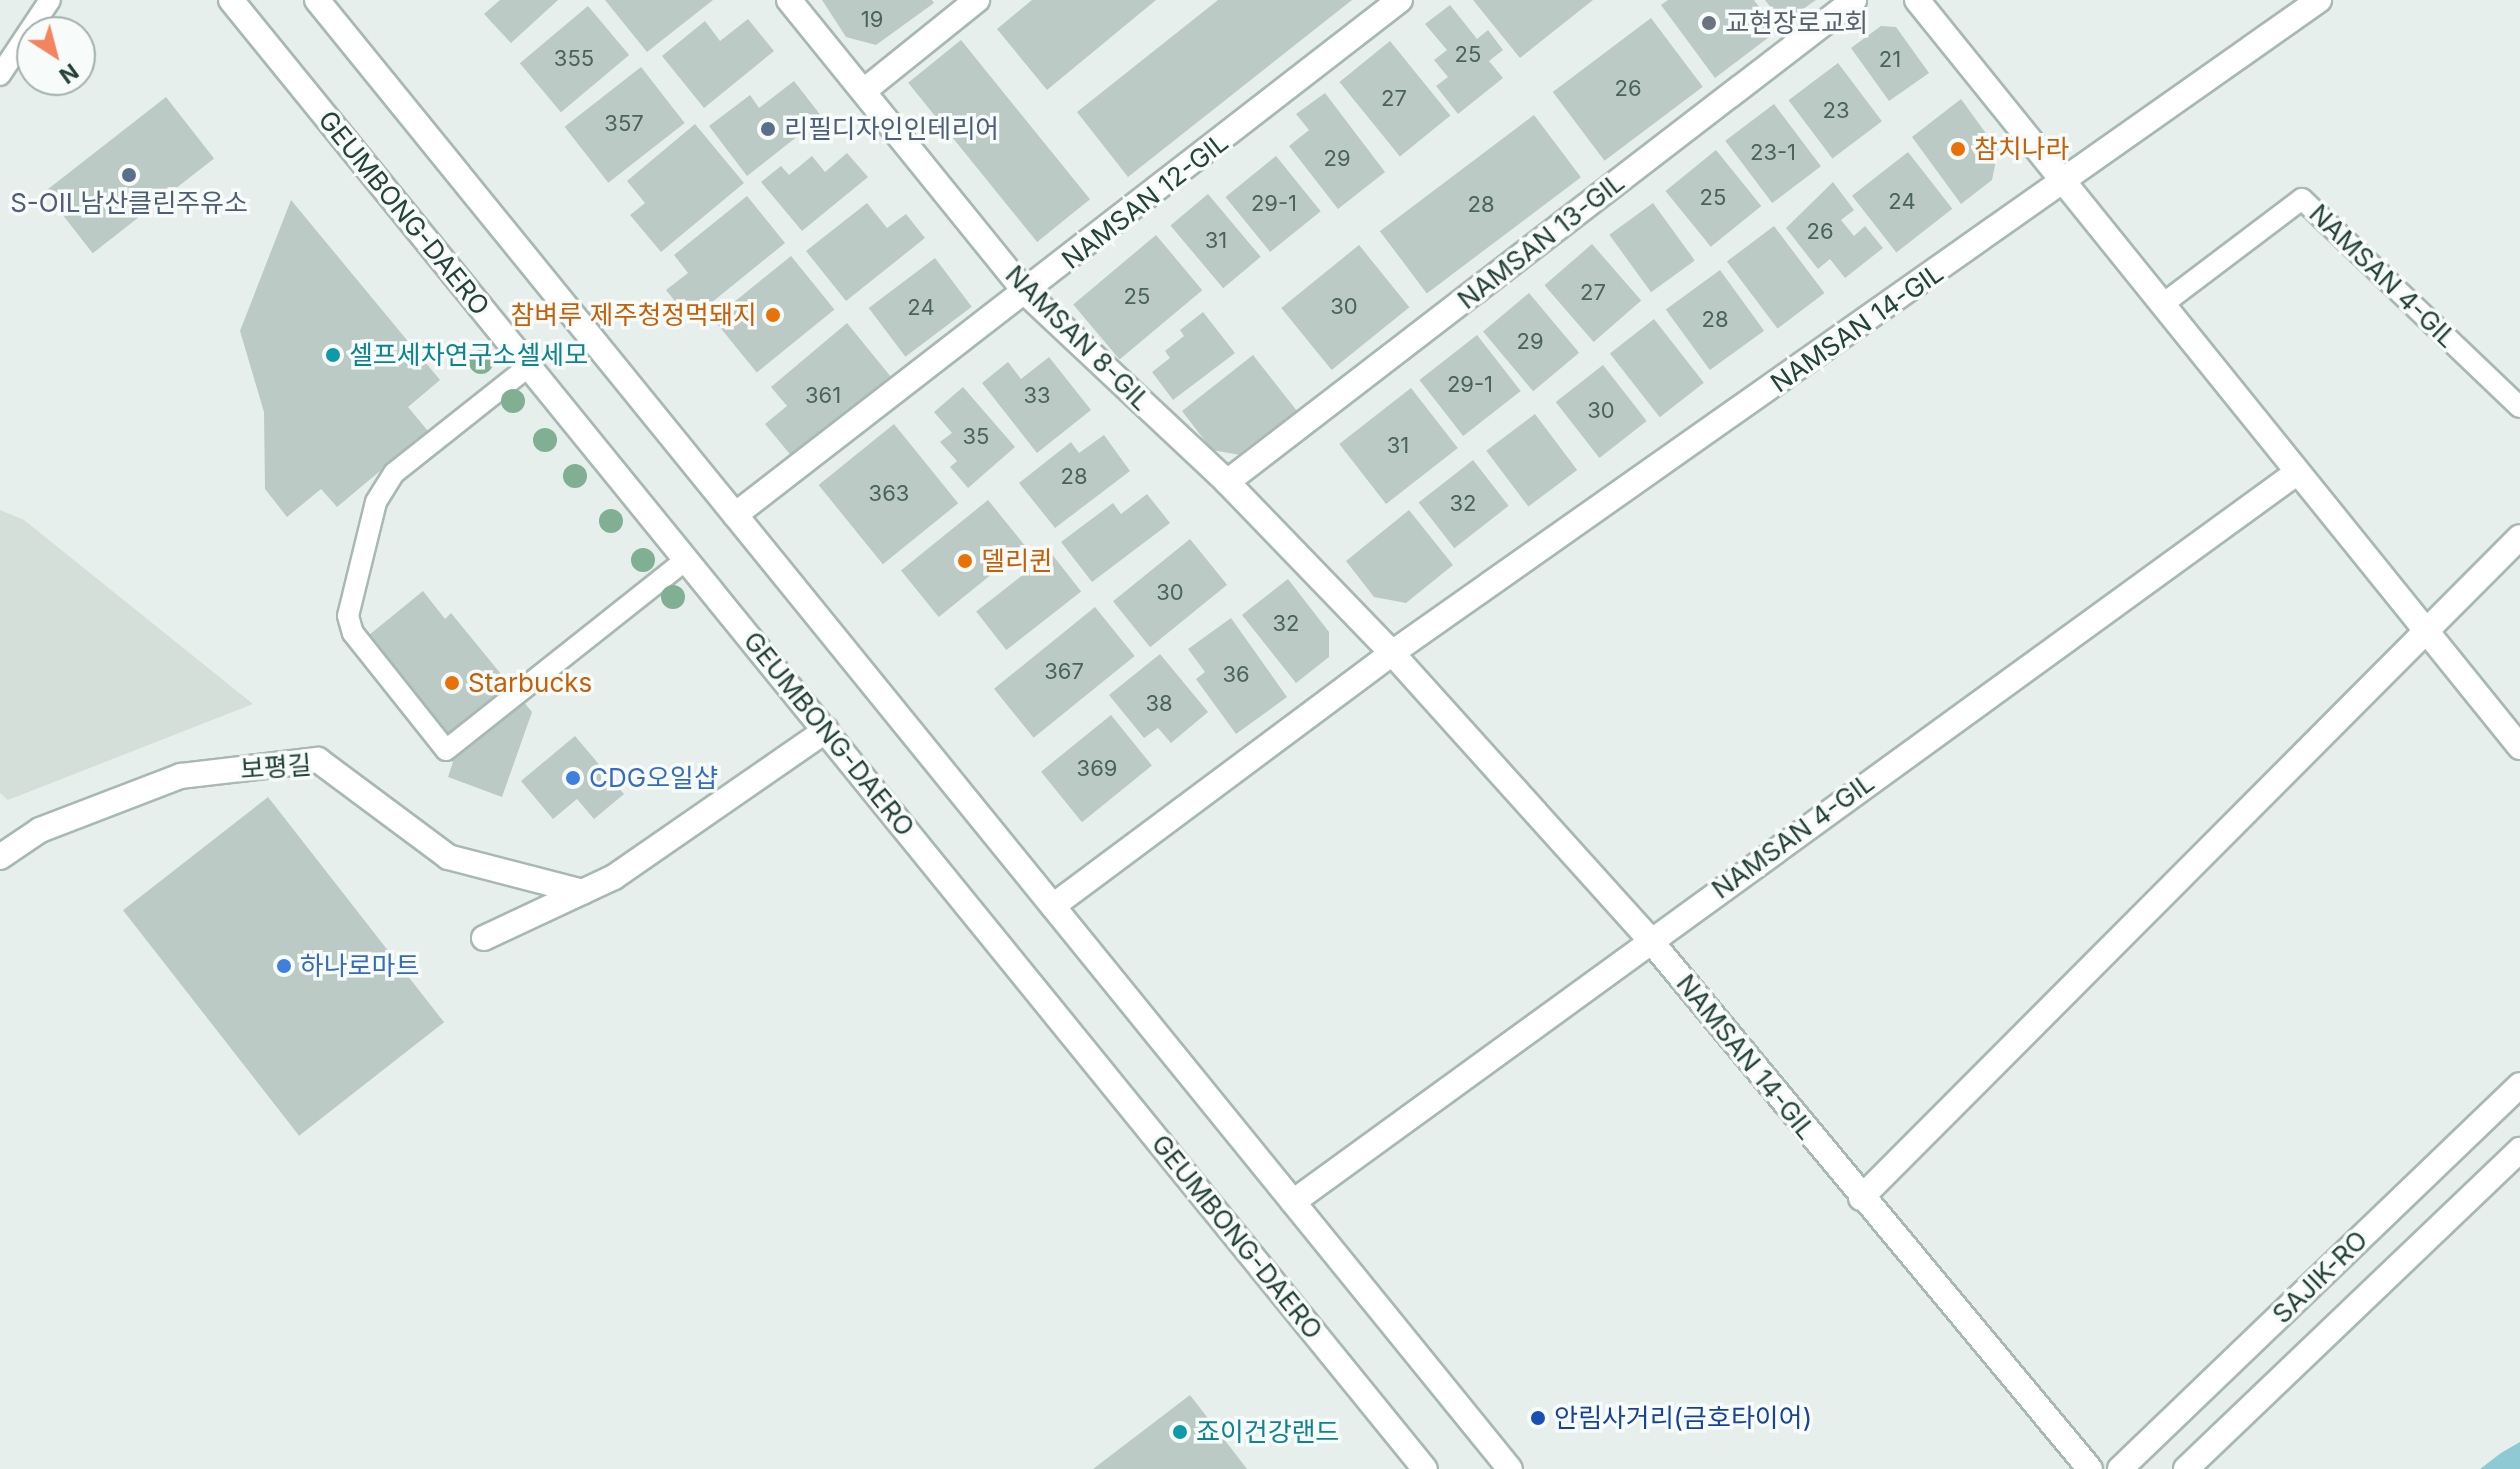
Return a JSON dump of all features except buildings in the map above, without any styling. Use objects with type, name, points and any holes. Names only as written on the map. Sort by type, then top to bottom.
[{"type":"street","name":"GEUMBONG-DAERO","points":[[231,0],[1425,1469]]},
{"type":"street","points":[[317,0],[1510,1469]]},
{"type":"street","name":"NAMSAN 8-GIL","points":[[789,0],[865,90],[1027,294],[1227,482],[1392,653]]},
{"type":"street","points":[[865,90],[977,0]]},
{"type":"street","name":"NAMSAN 12-GIL","points":[[735,515],[1027,294],[1400,0]]},
{"type":"street","name":"NAMSAN 13-GIL","points":[[1227,482],[1854,0]]},
{"type":"street","points":[[1917,0],[2163,304],[2295,474],[2520,747]]},
{"type":"street","name":"NAMSAN 14-GIL","points":[[1053,906],[1392,653],[2319,0]]},
{"type":"street","name":"NAMSAN 4-GIL","points":[[1293,1202],[2295,474]]},
{"type":"street","points":[[1861,1198],[2520,537]]},
{"type":"street","name":"NAMSAN 14-GIL","points":[[1392,653],[1650,940],[1861,1198],[2090,1469]]},
{"type":"street","points":[[484,938],[614,877],[826,730]]},
{"type":"street","name":"보평길","points":[[0,857],[40,830],[181,776],[318,760],[448,857],[583,892]]},
{"type":"street","name":"SAJIK-RO","points":[[2120,1469],[2520,1085]]},
{"type":"street","name":"SAJIK-RO","points":[[2186,1469],[2520,1150]]},
{"type":"lane","points":[[0,75],[50,0]]},
{"type":"lane","name":"NAMSAN 4-GIL","points":[[2163,304],[2302,199],[2520,407]]},
{"type":"lane","points":[[529,366],[394,473],[376,502],[348,616],[353,633],[446,750],[686,560]]},
{"type":"shaded area","points":[[0,510],[24,520],[253,704],[8,800],[0,793]]},
{"type":"water","points":[[2520,1442],[2520,1469],[2480,1469],[2501,1453]]},
{"type":"place","name":"교현장로교회","points":[[1709,23]]},
{"type":"place","name":"리필디자인인테리어","points":[[768,129]]},
{"type":"place","name":"참치나라","points":[[1958,149]]},
{"type":"place","name":"S-OIL남산클린주유소","points":[[129,175]]},
{"type":"place","name":"참벼루 제주청정먹돼지","points":[[773,315]]},
{"type":"place","name":"셀프세차연구소셀세모","points":[[333,355]]},
{"type":"place","name":"델리퀸","points":[[965,561]]},
{"type":"place","name":"Starbucks","points":[[452,683]]},
{"type":"place","name":"CDG오일샵","points":[[573,778]]},
{"type":"place","name":"하나로마트","points":[[284,966]]},
{"type":"place","name":"안림사거리(금호타이어)","points":[[1538,1418]]},
{"type":"place","name":"죠이건강랜드","points":[[1180,1432]]}]
